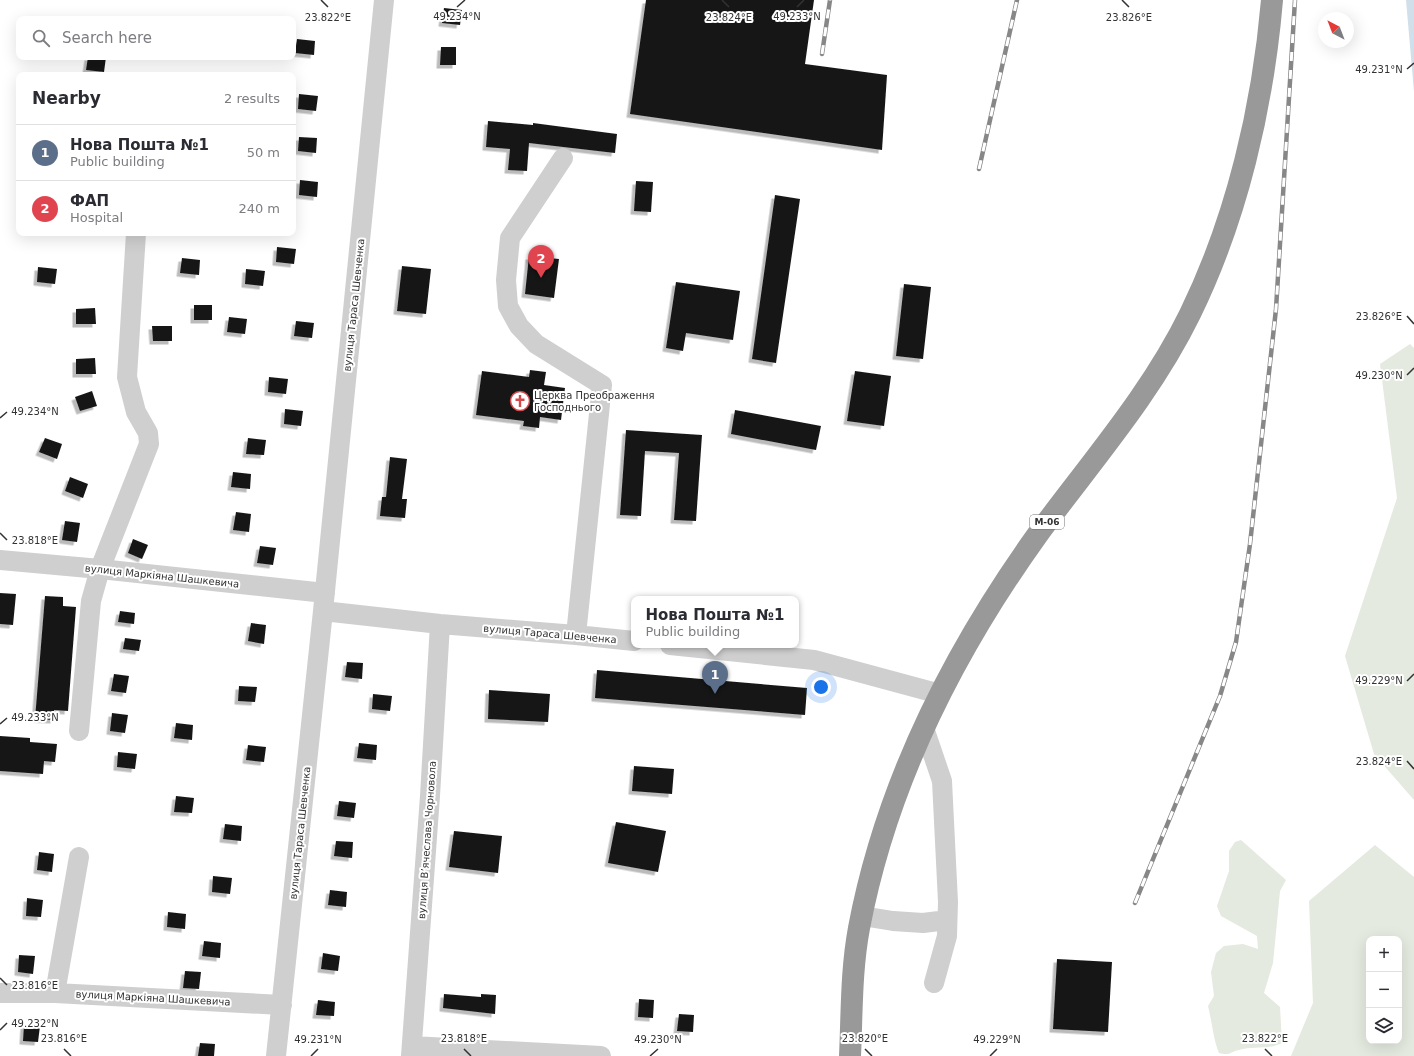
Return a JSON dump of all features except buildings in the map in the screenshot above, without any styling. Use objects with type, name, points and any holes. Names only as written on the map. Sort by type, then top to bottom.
[{"type":"highway","name":"М-06","points":[[850,1056],[852,981],[859,928],[874,863],[913,752],[940,694],[968,642],[1004,582],[1039,533],[1120,427],[1158,372],[1190,315],[1216,254],[1235,197],[1252,138],[1272,0]]},
{"type":"street","name":"вулиця Тараса Шевченка","points":[[276,1056],[324,602],[384,0]]},
{"type":"street","points":[[563,158],[510,238],[506,280],[508,306],[519,326],[536,344],[602,385],[576,635]]},
{"type":"street","points":[[79,731],[91,601],[100,569],[122,517],[149,444],[148,433],[136,412],[128,377],[136,236]]},
{"type":"street","name":"вулиця Маркіяна Шашкевича","points":[[0,560],[100,569],[324,602]]},
{"type":"street","name":"вулиця Тараса Шевченка","points":[[324,602],[440,624],[631,641]]},
{"type":"street","name":"вулиця Вʼячеслава Чорновола","points":[[412,1051],[430,804],[440,624]]},
{"type":"street","points":[[699,648],[814,660],[940,694]]},
{"type":"street","points":[[924,728],[942,781],[948,902],[947,936],[934,983]]},
{"type":"street","points":[[55,993],[79,857]]},
{"type":"street","points":[[862,916],[893,921],[923,923],[948,920]]},
{"type":"street","name":"вулиця Маркіяна Шашкевича","points":[[0,993],[55,993],[282,1005]]},
{"type":"street","points":[[412,1051],[601,1056]]},
{"type":"shaded area","points":[[1406,0],[1414,0],[1414,92]]},
{"type":"shaded area","points":[[1410,344],[1414,348],[1414,800],[1374,754],[1345,656],[1397,498],[1380,364]]},
{"type":"shaded area","points":[[1241,840],[1286,880],[1280,891],[1273,963],[1264,993],[1280,1007],[1282,1043],[1271,1046],[1244,1049],[1226,1054],[1219,1053],[1217,1048],[1208,1006],[1214,996],[1211,972],[1216,953],[1224,946],[1243,944],[1258,949],[1257,936],[1221,916],[1217,906],[1229,871],[1229,851],[1235,842]]},
{"type":"shaded area","points":[[1375,845],[1414,877],[1414,1056],[1291,1056],[1313,1003],[1309,901]]},
{"type":"railway","points":[[822,54],[830,0]]},
{"type":"railway","points":[[979,169],[1017,0]]},
{"type":"railway","points":[[1135,903],[1220,696],[1236,642],[1250,544],[1276,309],[1295,0]]},
{"type":"place","name":"ФАП","points":[[541,278]]},
{"type":"place","name":"Церква Преображення Господнього","points":[[520,401]]},
{"type":"place","name":"Нова Пошта №1","points":[[715,694]]}]
